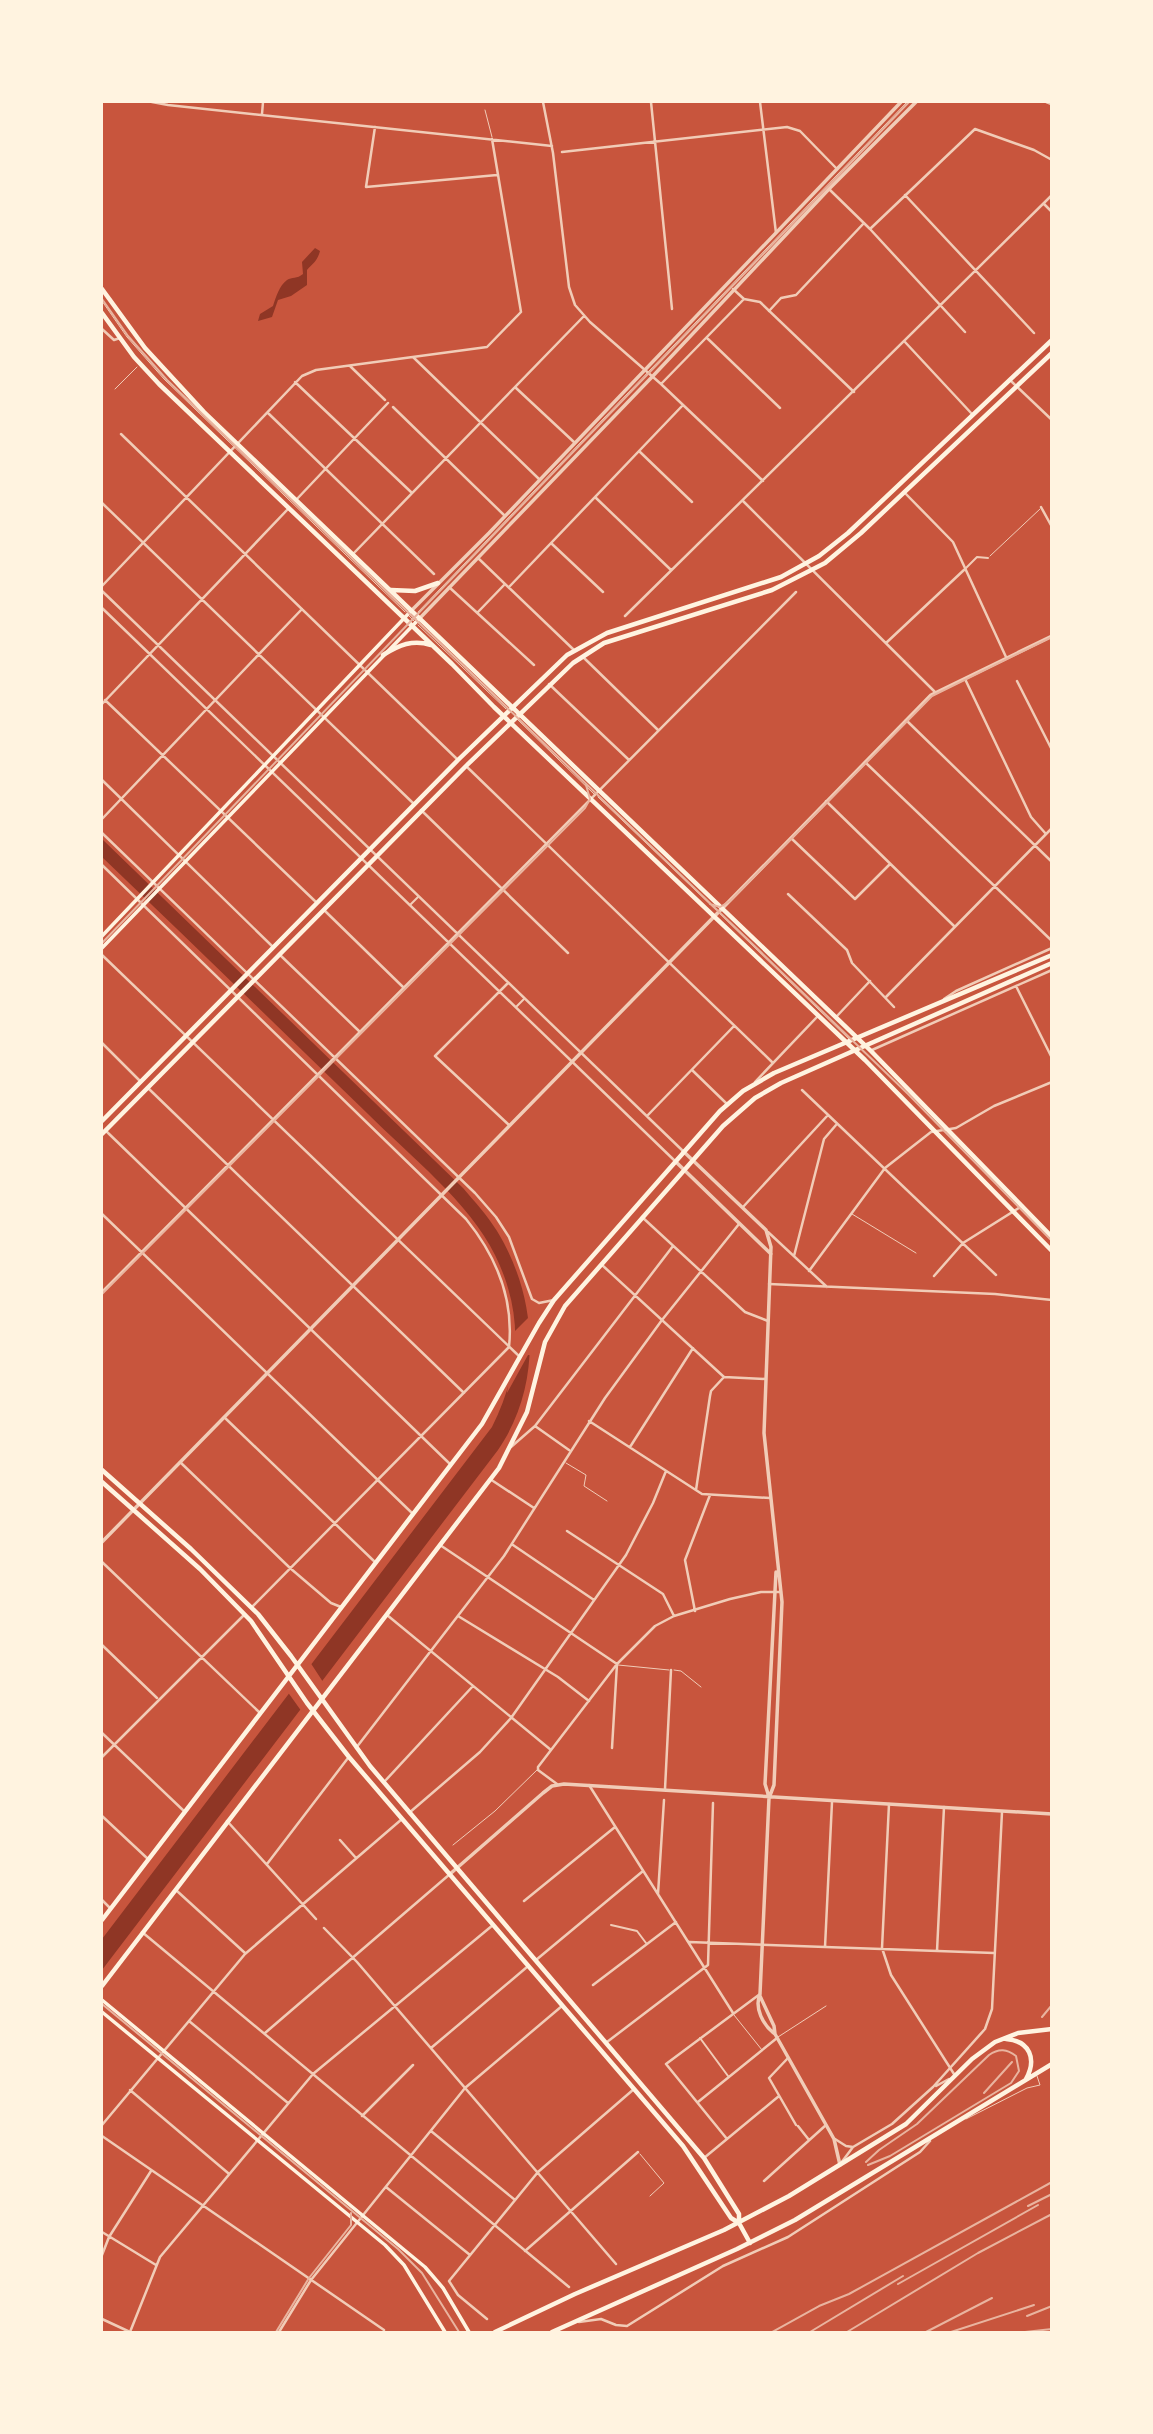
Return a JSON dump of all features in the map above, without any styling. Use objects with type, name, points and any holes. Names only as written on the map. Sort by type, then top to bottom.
[{"type":"main road","points":[[102,289],[131,331],[289,508],[412,618],[718,912],[818,1016],[859,1048],[871,1051],[1052,1237]]},
{"type":"main road","points":[[102,313],[139,366],[296,500],[389,590],[434,646],[515,717],[718,912],[835,1018],[851,1040],[935,1131],[1052,1251]]},
{"type":"main road","points":[[102,1121],[458,760],[574,650],[607,633],[761,585],[806,564],[848,533],[1052,340]]},
{"type":"main road","points":[[103,1132],[421,810],[581,656],[604,643],[772,590],[812,570],[847,545],[1052,353]]},
{"type":"main road","points":[[389,590],[415,591],[438,583]]},
{"type":"main road","points":[[102,948],[383,655],[412,618]]},
{"type":"main road","points":[[102,936],[361,664],[412,618]]},
{"type":"main road","points":[[383,655],[404,643],[434,646]]},
{"type":"main road","points":[[102,1920],[260,1713],[299,1667],[341,1607],[490,1412],[533,1332],[554,1300],[727,1104],[752,1085],[1052,955]]},
{"type":"main road","points":[[102,1986],[311,1708],[387,1615],[490,1479],[511,1447],[527,1412],[542,1352],[551,1329],[576,1291],[731,1118],[755,1098],[781,1083],[1052,963]]},
{"type":"main road","points":[[102,1470],[252,1606],[383,1783],[704,2158],[739,2214],[739,2223],[750,2243]]},
{"type":"main road","points":[[102,1482],[194,1564],[244,1614],[349,1757],[683,2146],[731,2218],[739,2223]]},
{"type":"main road","points":[[102,2000],[432,2274],[469,2333]]},
{"type":"main road","points":[[102,2012],[385,2245],[404,2265],[445,2333]]},
{"type":"main road","points":[[495,2333],[575,2294],[739,2223],[906,2124],[972,2059],[1002,2038],[1049,2029]]},
{"type":"main road","points":[[1002,2038],[1018,2041],[1032,2055],[1031,2070],[1026,2080]]},
{"type":"main road","points":[[552,2333],[795,2220],[1051,2065]]},
{"type":"street","points":[[152,102],[552,146]]},
{"type":"street","points":[[262,114],[263,102]]},
{"type":"street","points":[[543,102],[552,146],[570,294],[583,316],[661,384],[763,481]]},
{"type":"street","points":[[651,102],[673,309]]},
{"type":"street","points":[[760,102],[776,233]]},
{"type":"street","points":[[412,618],[438,583],[646,371],[901,102]]},
{"type":"street","points":[[412,618],[449,587],[829,189],[916,102]]},
{"type":"street","points":[[1046,102],[1052,104]]},
{"type":"street","points":[[375,127],[366,187],[497,175]]},
{"type":"street","points":[[562,152],[794,128],[837,169]]},
{"type":"street","points":[[870,229],[972,131],[982,130],[1046,155],[1052,160]]},
{"type":"street","points":[[102,586],[302,376],[316,370],[487,347],[521,312],[492,139]]},
{"type":"street","points":[[829,189],[870,229],[965,332]]},
{"type":"street","points":[[905,195],[1034,333]]},
{"type":"street","points":[[625,616],[1052,195]]},
{"type":"street","points":[[1043,204],[1052,212]]},
{"type":"street","points":[[769,311],[781,298],[796,295],[864,223]]},
{"type":"street","points":[[733,289],[744,299],[757,300],[854,392]]},
{"type":"street","points":[[661,384],[744,299]]},
{"type":"street","points":[[352,554],[583,316]]},
{"type":"street","points":[[102,329],[112,340],[120,338]]},
{"type":"street","points":[[706,338],[780,408]]},
{"type":"street","points":[[905,342],[972,414]]},
{"type":"street","points":[[413,357],[540,480]]},
{"type":"street","points":[[296,500],[355,439],[387,401],[350,366]]},
{"type":"street","points":[[1010,379],[1052,420]]},
{"type":"street","points":[[295,382],[411,492]]},
{"type":"street","points":[[515,387],[575,443]]},
{"type":"street","points":[[509,587],[683,405]]},
{"type":"street","points":[[393,407],[505,516]]},
{"type":"street","points":[[267,412],[434,573]]},
{"type":"street","points":[[121,434],[458,760]]},
{"type":"street","points":[[639,451],[692,502]]},
{"type":"street","points":[[904,492],[953,542],[1006,657]]},
{"type":"street","points":[[595,497],[672,571]]},
{"type":"street","points":[[743,501],[934,692]]},
{"type":"street","points":[[102,503],[414,804]]},
{"type":"street","points":[[1041,507],[1052,527]]},
{"type":"street","points":[[102,704],[289,508]]},
{"type":"street","points":[[551,543],[603,592]]},
{"type":"street","points":[[477,557],[574,650]]},
{"type":"street","points":[[885,643],[977,557],[988,558]]},
{"type":"street","points":[[478,612],[505,584]]},
{"type":"street","points":[[449,587],[534,665]]},
{"type":"street","points":[[102,1292],[796,592],[791,587]]},
{"type":"street","points":[[102,591],[827,1287]]},
{"type":"street","points":[[102,608],[771,1254]]},
{"type":"street","points":[[102,819],[302,609]]},
{"type":"street","points":[[102,1542],[934,692],[1052,636]]},
{"type":"street","points":[[581,656],[658,730]]},
{"type":"street","points":[[964,678],[1031,817],[1046,834]]},
{"type":"street","points":[[1017,681],[1052,750]]},
{"type":"street","points":[[549,684],[629,760]]},
{"type":"street","points":[[106,700],[317,903]]},
{"type":"street","points":[[906,720],[1052,862]]},
{"type":"street","points":[[865,762],[1052,941]]},
{"type":"street","points":[[466,766],[773,1063]]},
{"type":"street","points":[[102,780],[273,947]]},
{"type":"street","points":[[826,802],[954,927]]},
{"type":"street","points":[[421,810],[568,953]]},
{"type":"street","points":[[886,997],[1052,828]]},
{"type":"street","points":[[102,833],[486,1205],[504,1228],[533,1299],[539,1303],[554,1300]]},
{"type":"street","points":[[791,838],[855,899],[890,864]]},
{"type":"street","points":[[102,865],[443,1193],[472,1227],[494,1261],[510,1311],[511,1349],[252,1606]]},
{"type":"street","points":[[788,894],[847,950],[852,963],[894,1007]]},
{"type":"street","points":[[410,905],[419,896]]},
{"type":"street","points":[[323,909],[404,988]]},
{"type":"street","points":[[935,1006],[956,991],[1052,948]]},
{"type":"street","points":[[279,954],[360,1032]]},
{"type":"street","points":[[102,955],[520,1357]]},
{"type":"street","points":[[871,1051],[1052,970]]},
{"type":"street","points":[[835,1018],[870,981]]},
{"type":"street","points":[[508,983],[435,1056],[509,1125]]},
{"type":"street","points":[[1016,986],[1052,1058]]},
{"type":"street","points":[[516,1007],[524,998]]},
{"type":"street","points":[[752,1085],[818,1016]]},
{"type":"street","points":[[647,1116],[734,1026]]},
{"type":"street","points":[[102,1043],[141,1082]]},
{"type":"street","points":[[859,1048],[878,1048]]},
{"type":"street","points":[[692,1070],[727,1104]]},
{"type":"street","points":[[809,1272],[885,1168],[929,1133],[948,1130],[994,1106],[1052,1082]]},
{"type":"street","points":[[148,1087],[464,1393]]},
{"type":"street","points":[[802,1090],[996,1275]]},
{"type":"street","points":[[743,1208],[828,1115]]},
{"type":"street","points":[[794,1256],[824,1139],[837,1124]]},
{"type":"street","points":[[103,1132],[311,1328],[451,1465]]},
{"type":"street","points":[[933,1276],[963,1243],[1022,1206]]},
{"type":"street","points":[[102,1214],[413,1514]]},
{"type":"street","points":[[642,1217],[745,1312],[768,1321]]},
{"type":"street","points":[[356,1748],[512,1544],[588,1421],[662,1320],[739,1224]]},
{"type":"street","points":[[766,1230],[771,1254],[764,1433],[781,1592],[774,1785],[769,1797],[760,1994],[757,2000],[760,2013],[776,2036],[834,2139],[839,2154],[839,2166]]},
{"type":"street","points":[[511,1447],[534,1426],[673,1246]]},
{"type":"street","points":[[601,1264],[724,1377],[765,1379]]},
{"type":"street","points":[[769,1284],[1052,1300]]},
{"type":"street","points":[[630,1447],[692,1348]]},
{"type":"street","points":[[696,1490],[711,1391],[724,1377]]},
{"type":"street","points":[[224,1417],[376,1563]]},
{"type":"street","points":[[588,1421],[702,1494],[770,1497]]},
{"type":"street","points":[[534,1426],[570,1450]]},
{"type":"street","points":[[180,1462],[290,1568],[331,1603],[341,1607]]},
{"type":"street","points":[[408,1813],[480,1752],[511,1718],[620,1564],[648,1514],[666,1471]]},
{"type":"street","points":[[490,1479],[534,1508]]},
{"type":"street","points":[[695,1611],[685,1558],[710,1495]]},
{"type":"street","points":[[567,1531],[663,1594],[674,1616]]},
{"type":"street","points":[[512,1544],[594,1600]]},
{"type":"street","points":[[440,1545],[617,1664]]},
{"type":"street","points":[[102,1562],[260,1713]]},
{"type":"street","points":[[769,1797],[765,1784],[776,1562]]},
{"type":"street","points":[[557,1785],[538,1770],[538,1767],[617,1664],[654,1626],[674,1616],[750,1594],[781,1592]]},
{"type":"street","points":[[102,1757],[244,1614]]},
{"type":"street","points":[[387,1615],[551,1749]]},
{"type":"street","points":[[458,1616],[589,1701]]},
{"type":"street","points":[[102,1645],[158,1699]]},
{"type":"street","points":[[612,1748],[617,1664]]},
{"type":"street","points":[[664,1790],[671,1670]]},
{"type":"street","points":[[383,1783],[473,1686]]},
{"type":"street","points":[[102,1732],[185,1812]]},
{"type":"street","points":[[267,1864],[349,1757]]},
{"type":"street","points":[[265,2033],[542,1793],[557,1785],[1052,1814]]},
{"type":"street","points":[[589,1785],[733,2013]]},
{"type":"street","points":[[657,1894],[664,1800]]},
{"type":"street","points":[[825,1947],[832,1801]]},
{"type":"street","points":[[607,2042],[708,1965],[713,1803]]},
{"type":"street","points":[[889,1804],[882,1948],[887,1969],[956,2076],[933,2087]]},
{"type":"street","points":[[937,1951],[944,1807]]},
{"type":"street","points":[[839,2166],[853,2147],[891,2124],[933,2087],[976,2041],[988,2023],[992,2009],[1002,1811]]},
{"type":"street","points":[[102,1816],[148,1859]]},
{"type":"street","points":[[102,2125],[245,1954],[402,1819]]},
{"type":"street","points":[[227,1821],[316,1919]]},
{"type":"street","points":[[524,1901],[615,1827]]},
{"type":"street","points":[[340,1840],[356,1858]]},
{"type":"street","points":[[536,1960],[643,1871]]},
{"type":"street","points":[[175,1889],[245,1954]]},
{"type":"street","points":[[102,1900],[110,1908]]},
{"type":"street","points":[[593,1985],[676,1922]]},
{"type":"street","points":[[102,2319],[130,2333],[156,2264],[228,2173],[313,2074],[493,1925]]},
{"type":"street","points":[[611,1925],[637,1931],[646,1944]]},
{"type":"street","points":[[324,1928],[395,2006],[616,2264]]},
{"type":"street","points":[[142,1932],[569,2287]]},
{"type":"street","points":[[689,1942],[995,1953]]},
{"type":"street","points":[[431,2048],[529,1966]]},
{"type":"street","points":[[727,2139],[666,2064],[760,1994]]},
{"type":"street","points":[[279,2333],[310,2279],[465,2088],[562,2006]]},
{"type":"street","points":[[190,2021],[288,2103]]},
{"type":"street","points":[[697,2102],[776,2036]]},
{"type":"street","points":[[700,2038],[729,2076]]},
{"type":"street","points":[[788,2058],[769,2078],[809,2140]]},
{"type":"street","points":[[362,2116],[413,2064]]},
{"type":"street","points":[[487,2319],[458,2295],[449,2281],[538,2172],[634,2089]]},
{"type":"street","points":[[130,2090],[228,2173]]},
{"type":"street","points":[[704,2158],[779,2096]]},
{"type":"street","points":[[764,2181],[826,2125]]},
{"type":"street","points":[[430,2130],[515,2200]]},
{"type":"street","points":[[102,2136],[384,2330]]},
{"type":"street","points":[[834,2139],[853,2147]]},
{"type":"street","points":[[569,2324],[601,2319],[627,2326],[723,2266],[788,2237],[842,2204],[920,2152],[931,2139]]},
{"type":"street","points":[[525,2251],[638,2152]]},
{"type":"street","points":[[102,2255],[109,2237],[151,2171]]},
{"type":"street","points":[[385,2186],[470,2255]]},
{"type":"street","points":[[102,2232],[156,2264]]},
{"type":"lane","points":[[102,301],[151,365],[412,618],[646,371],[907,102]]},
{"type":"lane","points":[[485,110],[492,139]]},
{"type":"lane","points":[[115,389],[139,366]]},
{"type":"lane","points":[[988,558],[1041,507]]},
{"type":"lane","points":[[718,912],[851,1040]]},
{"type":"lane","points":[[851,1213],[916,1253]]},
{"type":"lane","points":[[563,1461],[586,1475],[584,1486],[607,1501]]},
{"type":"lane","points":[[617,1664],[681,1671],[701,1687]]},
{"type":"lane","points":[[453,1846],[538,1770]]},
{"type":"lane","points":[[776,2036],[826,2006]]},
{"type":"lane","points":[[733,2013],[762,2050]]},
{"type":"lane","points":[[958,2123],[1040,2084],[1036,2074]]},
{"type":"lane","points":[[638,2152],[664,2183],[650,2196]]},
{"type":"shaded area","points":[[315,248],[320,251],[307,270],[307,285],[291,296],[278,300],[272,317],[258,321],[260,314],[273,306],[284,282],[303,274],[302,262]]},
{"type":"shaded area","points":[[102,839],[463,1188],[497,1231],[511,1257],[521,1284],[530,1341],[523,1397],[513,1424],[498,1450],[102,1970],[102,1939],[492,1427],[509,1384],[515,1341],[511,1299],[495,1255],[455,1198],[102,857]]},
{"type":"pier","points":[[531,1315],[534,1355],[528,1355],[507,1393],[514,1332]]},
{"type":"pier","points":[[310,1662],[325,1685],[302,1712],[287,1691]]},
{"type":"tram line","points":[[102,943],[909,102]]},
{"type":"tram line","points":[[102,299],[128,336],[167,380],[908,1094],[1052,1241]]},
{"type":"tram line","points":[[710,904],[720,907],[730,901],[932,696],[1052,637]]},
{"type":"tram line","points":[[102,1294],[585,808],[590,799],[586,785]]},
{"type":"tram line","points":[[102,2004],[398,2249],[422,2273],[459,2332]]},
{"type":"tram line","points":[[1042,2017],[1052,2005]]},
{"type":"tram line","points":[[866,2162],[917,2124],[989,2055],[1003,2050],[1016,2056],[1019,2071],[1011,2083],[890,2156],[868,2165]]},
{"type":"tram line","points":[[984,2093],[1012,2062]]},
{"type":"tram line","points":[[276,2332],[309,2278],[351,2225],[351,2213]]},
{"type":"railway","points":[[772,2332],[819,2306],[849,2294],[1052,2182]]},
{"type":"railway","points":[[1028,2206],[1052,2194]]},
{"type":"railway","points":[[898,2284],[1038,2205]]},
{"type":"railway","points":[[847,2332],[978,2253],[1052,2214]]},
{"type":"railway","points":[[810,2332],[903,2276]]},
{"type":"railway","points":[[926,2332],[992,2298]]},
{"type":"railway","points":[[951,2332],[1034,2305]]},
{"type":"railway","points":[[1027,2316],[1052,2306]]},
{"type":"railway","points":[[1025,2332],[1052,2329]]}]
